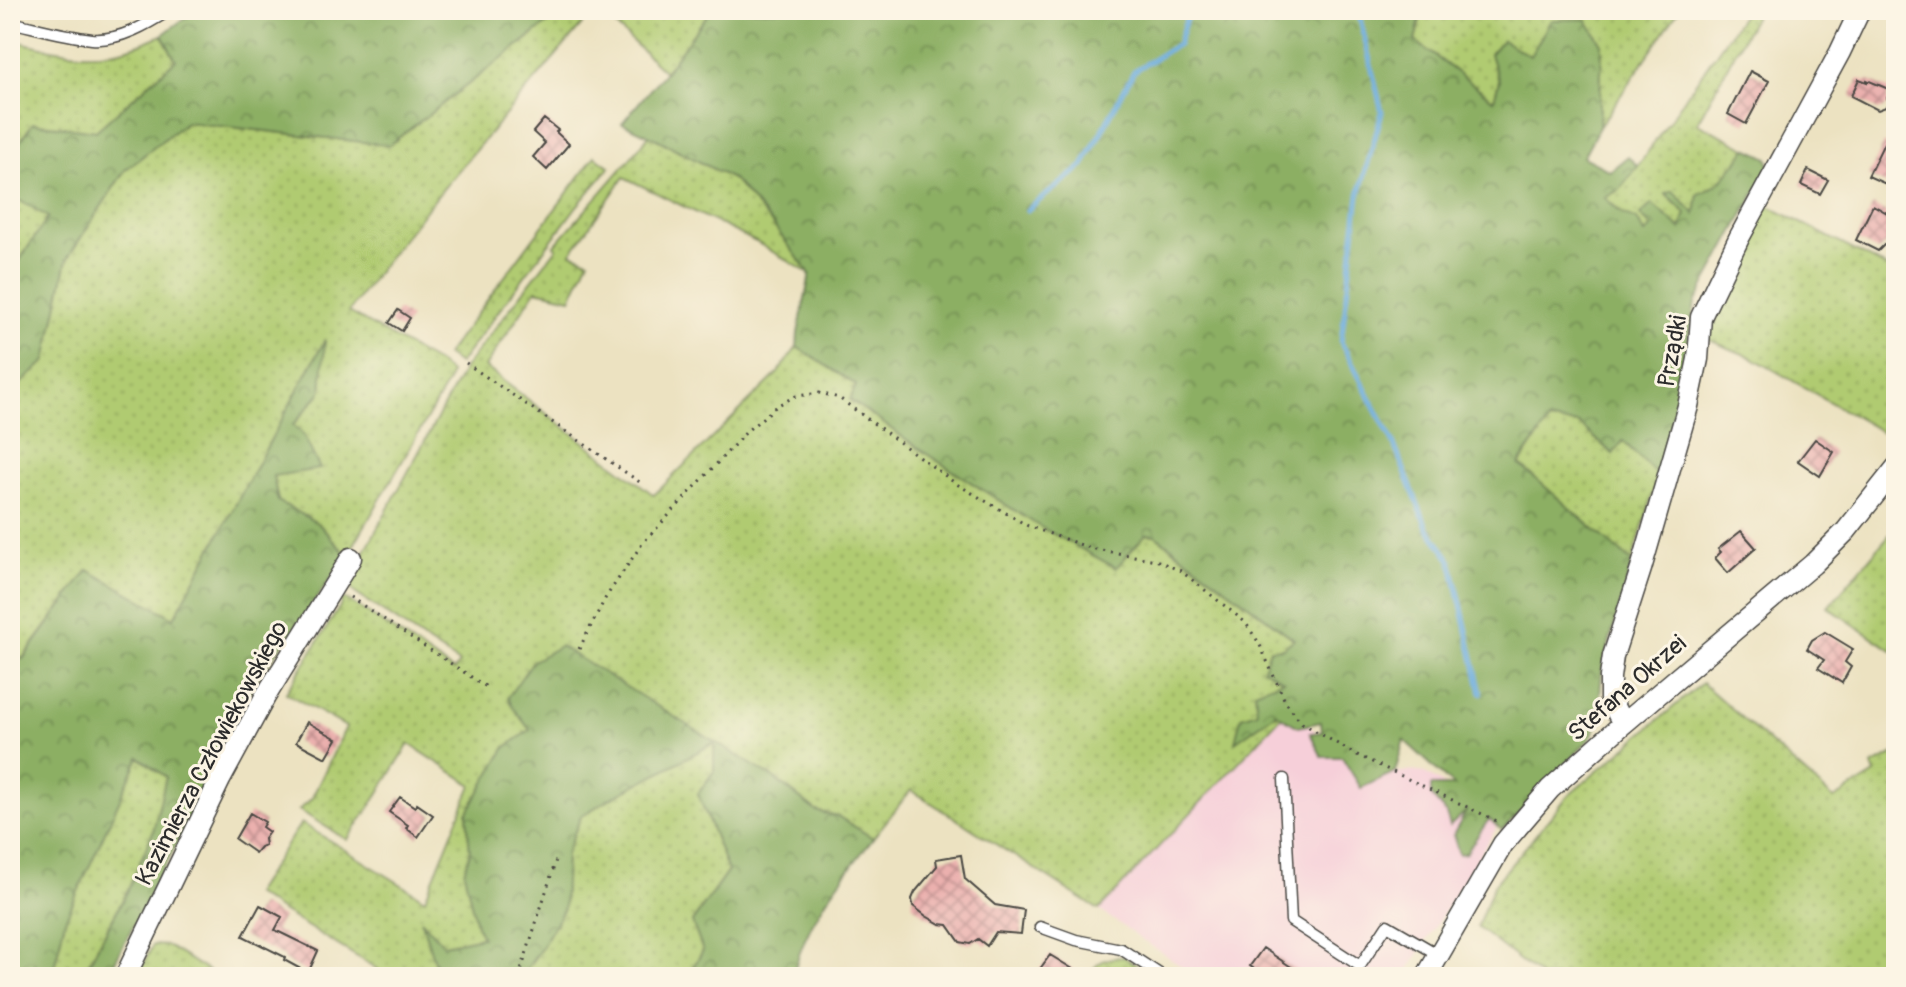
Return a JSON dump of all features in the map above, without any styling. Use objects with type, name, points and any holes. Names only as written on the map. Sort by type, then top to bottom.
[{"type":"street","name":"Prządki","points":[[1623,724],[1610,699],[1613,656],[1688,406],[1698,359],[1701,317],[1739,238],[1860,10]]},
{"type":"street","name":"Stefana Okrzei","points":[[1426,977],[1503,844],[1550,789],[1813,564],[1846,531],[1896,468]]},
{"type":"street","name":"Kazimierza Człowiekowskiego","points":[[125,977],[220,780],[265,697],[351,558]]},
{"type":"lane","points":[[10,22],[94,39],[124,33],[170,10]]},
{"type":"lane","points":[[1284,779],[1291,921],[1360,966],[1387,925],[1439,955]]},
{"type":"lane","points":[[1040,927],[1076,940],[1121,949],[1164,977]]},
{"type":"path","points":[[466,363],[641,483]]},
{"type":"path","points":[[579,649],[606,597],[642,544],[748,430],[778,405],[796,396],[820,393],[839,398],[955,483],[1028,526],[1090,548],[1156,560],[1181,571],[1245,622],[1259,643],[1285,701],[1302,723],[1353,753],[1515,830]]},
{"type":"path","points":[[333,587],[488,688]]},
{"type":"path","points":[[519,977],[556,860]]},
{"type":"shaded area","points":[[1286,712],[1384,774],[1425,773],[1502,819],[1404,977],[1197,977],[1099,910]]},
{"type":"green space","points":[[196,10],[565,10],[389,145],[186,122],[125,170],[67,259],[46,361],[10,393],[10,275],[48,217],[10,195],[10,156],[33,123],[96,131],[176,60],[162,35]]},
{"type":"green space","points":[[565,10],[594,10],[437,196],[349,312],[450,373],[448,382],[348,555],[319,524],[278,501],[272,475],[293,425],[321,392],[324,342],[174,618],[88,570],[22,659],[10,652],[10,393],[46,360],[67,259],[125,170],[186,122],[389,145]]},
{"type":"green space","points":[[599,10],[711,10],[665,72]]},
{"type":"green space","points":[[711,10],[1422,10],[1415,41],[1494,100],[1499,81],[1490,54],[1502,40],[1530,56],[1551,20],[1586,19],[1602,44],[1599,127],[1583,157],[1610,171],[1628,156],[1638,166],[1620,189],[1605,198],[1622,214],[1637,220],[1645,234],[1652,227],[1640,215],[1652,204],[1681,229],[1686,213],[1666,194],[1673,191],[1695,214],[1698,194],[1720,182],[1747,148],[1768,158],[1770,166],[1695,303],[1658,476],[1623,441],[1613,454],[1579,424],[1549,421],[1519,464],[1632,562],[1602,669],[1598,724],[1589,740],[1502,830],[1489,819],[1466,853],[1459,854],[1453,835],[1467,810],[1450,826],[1446,814],[1431,795],[1431,786],[1454,786],[1404,740],[1395,772],[1361,788],[1342,757],[1322,757],[1310,733],[1322,732],[1321,722],[1298,727],[1276,713],[1235,742],[1241,717],[1257,712],[1255,691],[1283,680],[1263,669],[1270,649],[1283,648],[1294,639],[1155,535],[1146,534],[1116,568],[1042,528],[850,400],[856,385],[797,347],[810,274],[770,221],[734,180],[622,123]]},
{"type":"green space","points":[[1422,10],[1679,10],[1599,127],[1602,44],[1531,57],[1502,41],[1490,54],[1499,81],[1494,100],[1415,41]]},
{"type":"green space","points":[[1746,10],[1758,10],[1697,123],[1747,148],[1720,182],[1698,194],[1695,215],[1666,195],[1686,213],[1681,230],[1653,227],[1646,234],[1637,220],[1623,214],[1605,198],[1620,189],[1638,166]]},
{"type":"green space","points":[[162,35],[176,60],[96,131],[33,123],[10,156],[10,40],[59,50],[96,53],[123,49]]},
{"type":"green space","points":[[649,135],[734,180],[810,274],[756,242],[624,177],[571,253],[589,260],[571,298],[536,290],[485,367],[654,495],[777,374],[797,347],[856,385],[850,400],[1042,528],[1155,535],[1295,640],[1283,648],[1284,680],[1236,741],[1276,713],[1286,712],[1099,910],[911,790],[873,838],[837,816],[816,811],[775,779],[715,743],[714,771],[698,794],[728,871],[692,922],[703,951],[687,977],[521,977],[564,908],[566,854],[581,816],[611,798],[512,706],[530,730],[467,813],[470,852],[465,872],[482,937],[444,945],[422,922],[439,977],[374,977],[377,969],[254,894],[301,823],[425,899],[472,785],[409,744],[347,840],[299,810],[312,798],[346,727],[286,693],[342,603],[340,599],[357,606],[454,671],[459,663],[355,593],[349,586],[352,575],[465,367],[557,248],[554,246]]},
{"type":"green space","points":[[595,156],[610,167],[577,206],[459,364],[446,355]]},
{"type":"green space","points":[[10,195],[48,217],[10,275]]},
{"type":"green space","points":[[1765,204],[1896,272],[1896,440],[1753,358],[1709,340],[1719,303]]},
{"type":"green space","points":[[325,340],[321,392],[293,425],[303,434],[320,469],[273,476],[278,501],[319,524],[348,555],[253,685],[178,841],[111,969],[86,969],[129,888],[153,832],[166,777],[139,757],[65,920],[52,977],[10,977],[10,652],[23,659],[88,570],[174,618]]},
{"type":"green space","points":[[1549,421],[1579,424],[1613,454],[1623,441],[1658,476],[1632,562],[1519,465]]},
{"type":"green space","points":[[1896,527],[1896,653],[1828,607]]},
{"type":"green space","points":[[560,646],[775,779],[816,811],[837,816],[873,838],[827,900],[808,933],[795,969],[805,977],[687,977],[703,951],[692,922],[728,871],[698,794],[714,771],[714,743],[581,816],[566,854],[564,908],[521,977],[439,977],[421,920],[444,945],[482,937],[476,925],[464,872],[470,852],[467,813],[506,747],[530,730],[508,697],[533,661]]},
{"type":"green space","points":[[1702,683],[1834,799],[1875,774],[1872,766],[1896,753],[1896,977],[1541,977],[1477,927],[1494,885],[1568,796]]},
{"type":"green space","points":[[138,757],[166,777],[153,832],[129,888],[86,968],[111,969],[108,977],[52,977],[65,920]]},
{"type":"green space","points":[[153,945],[167,946],[218,977],[137,977]]},
{"type":"green space","points":[[1124,957],[1154,977],[1087,977],[1102,961]]},
{"type":"building","points":[[1750,71],[1769,81],[1746,124],[1728,114]]},
{"type":"building","points":[[1859,79],[1891,90],[1886,107],[1878,110],[1851,96]]},
{"type":"building","points":[[544,119],[569,144],[547,170],[533,157],[545,143],[533,132]]},
{"type":"building","points":[[1884,143],[1896,149],[1896,167],[1888,185],[1868,176]]},
{"type":"building","points":[[1808,170],[1828,180],[1820,194],[1801,185]]},
{"type":"building","points":[[1873,205],[1894,217],[1892,237],[1878,251],[1856,240]]},
{"type":"building","points":[[398,310],[410,318],[402,331],[389,323]]},
{"type":"building","points":[[1815,439],[1834,452],[1820,476],[1798,461]]},
{"type":"building","points":[[1741,531],[1756,548],[1728,573],[1715,558],[1721,552],[1718,549]]},
{"type":"building","points":[[1825,632],[1853,649],[1845,662],[1851,667],[1842,683],[1818,668],[1824,660],[1807,649],[1812,640]]},
{"type":"building","points":[[307,722],[337,739],[326,758],[296,742]]},
{"type":"building","points":[[400,797],[433,815],[418,837],[406,828],[408,825],[389,812]]},
{"type":"building","points":[[250,813],[265,822],[262,827],[269,832],[264,839],[265,845],[255,853],[235,839]]},
{"type":"building","points":[[961,855],[965,879],[995,905],[1024,910],[1021,934],[996,932],[987,946],[978,939],[970,944],[960,942],[948,925],[940,924],[913,906],[915,892],[937,866],[936,859]]},
{"type":"building","points":[[260,905],[282,917],[275,930],[318,951],[308,973],[284,960],[285,957],[243,936]]},
{"type":"building","points":[[1263,948],[1306,977],[1266,977],[1250,966]]},
{"type":"building","points":[[1050,955],[1086,977],[1034,977]]},
{"type":"waterway","points":[[1027,210],[1083,166],[1134,71],[1178,44],[1189,10]]},
{"type":"waterway","points":[[1358,10],[1382,112],[1359,195],[1341,342],[1393,442],[1427,527],[1451,560],[1481,693]]}]
